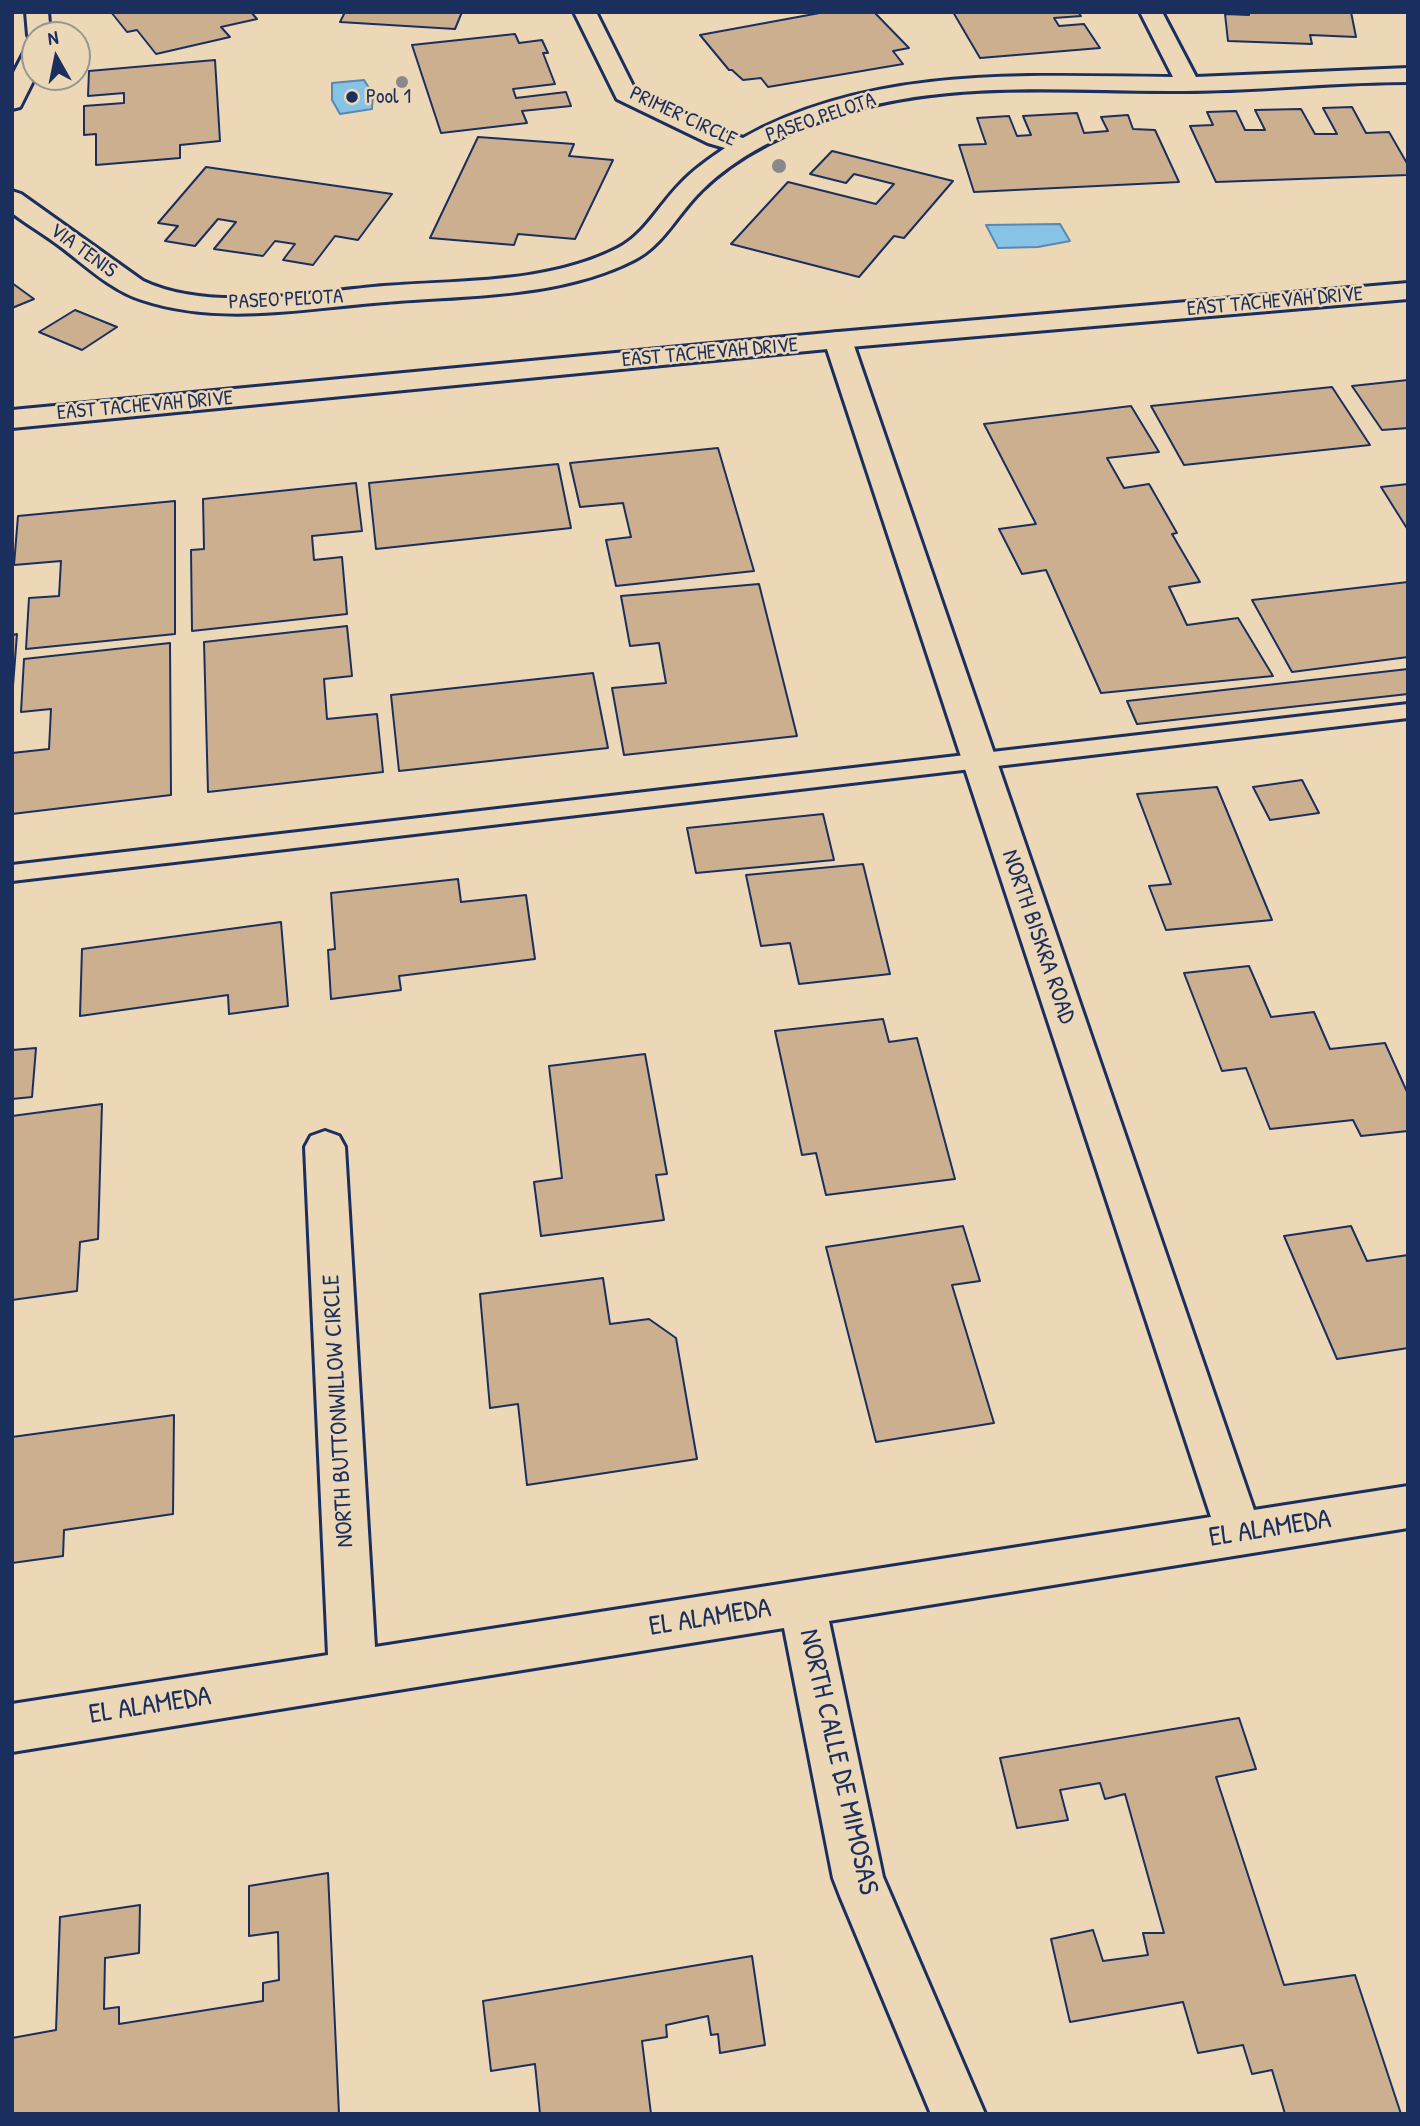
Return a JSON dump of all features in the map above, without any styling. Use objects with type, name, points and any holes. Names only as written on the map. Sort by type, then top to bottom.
[{"type":"street","name":"PRIMER CIRCLE","points":[[584,12],[625,94],[717,138],[745,146]]},
{"type":"street","points":[[1151,12],[1188,84]]},
{"type":"street","name":"PASEO PELOTA","points":[[157,297],[247,305],[531,280],[581,270],[620,257],[643,245],[696,181],[745,146],[783,127],[880,97],[1032,82],[1188,84],[1408,75]]},
{"type":"street","points":[[12,102],[21,82]]},
{"type":"street","name":"VIA TENIS","points":[[12,200],[122,279],[157,297]]},
{"type":"street","name":"EAST TACHEVAH DRIVE","points":[[12,419],[838,340],[1408,291]]},
{"type":"street","name":"NORTH BISKRA ROAD","points":[[838,340],[1239,1534]]},
{"type":"street","name":"NORTH BUTTONWILLOW CIRCLE","points":[[325,1147],[353,1674]]},
{"type":"street","name":"EL ALAMEDA","points":[[12,1728],[1408,1507]]},
{"type":"street","name":"NORTH CALLE DE MIMOSAS","points":[[802,1603],[858,1878],[958,2114]]},
{"type":"lane","points":[[12,873],[1408,711]]},
{"type":"water","name":"Pool 1","points":[[364,80],[373,94],[372,109],[340,114],[332,100],[332,83]]},
{"type":"water","points":[[1060,224],[1070,241],[1038,247],[998,248],[986,225]]},
{"type":"building","points":[[111,12],[251,12],[257,19],[221,27],[230,37],[156,54],[137,30],[127,32]]},
{"type":"building","points":[[345,12],[462,12],[455,29],[340,22]]},
{"type":"building","points":[[825,12],[874,12],[909,48],[893,51],[903,64],[768,87],[761,78],[743,80],[729,70],[700,35]]},
{"type":"building","points":[[953,12],[1078,12],[1081,16],[1054,18],[1059,26],[1084,24],[1100,48],[980,58]]},
{"type":"building","points":[[1249,12],[1351,12],[1356,37],[1310,35],[1312,44],[1228,41],[1225,14],[1249,15]]},
{"type":"building","points":[[515,34],[519,43],[542,40],[548,53],[543,53],[555,84],[513,89],[516,98],[566,92],[571,106],[522,111],[527,123],[441,133],[412,45]]},
{"type":"building","points":[[215,60],[220,141],[180,145],[180,158],[96,165],[96,134],[84,135],[84,106],[124,103],[124,93],[88,96],[88,91],[91,91],[91,71]]},
{"type":"building","points":[[1352,107],[1366,133],[1389,132],[1408,165],[1408,175],[1216,182],[1190,126],[1213,125],[1207,112],[1236,111],[1245,130],[1265,130],[1255,110],[1301,109],[1315,134],[1337,134],[1323,108]]},
{"type":"building","points":[[1077,113],[1084,133],[1108,131],[1101,117],[1128,115],[1133,129],[1155,130],[1179,182],[974,192],[959,145],[986,144],[977,118],[1009,116],[1017,136],[1031,135],[1023,116]]},
{"type":"building","points":[[478,137],[574,144],[569,156],[613,160],[575,239],[518,234],[514,245],[430,238]]},
{"type":"building","points":[[832,151],[953,181],[904,238],[894,236],[859,277],[731,244],[788,182],[876,204],[894,184],[854,174],[846,183],[810,174]]},
{"type":"building","points":[[206,167],[392,194],[358,240],[335,236],[313,265],[283,260],[295,244],[275,241],[263,256],[214,249],[236,222],[218,219],[195,246],[165,241],[178,226],[158,223]]},
{"type":"building","points":[[12,283],[34,299],[12,308]]},
{"type":"building","points":[[75,310],[117,327],[82,350],[39,332]]},
{"type":"building","points":[[1408,380],[1408,428],[1382,430],[1352,386]]},
{"type":"building","points":[[1332,387],[1370,445],[1184,465],[1151,406]]},
{"type":"building","points":[[1131,406],[1159,452],[1107,458],[1124,488],[1149,484],[1177,533],[1172,534],[1200,582],[1169,587],[1187,625],[1238,618],[1273,676],[1101,693],[1046,570],[1022,574],[999,529],[1036,524],[984,424]]},
{"type":"building","points":[[718,448],[754,571],[616,586],[606,540],[631,537],[623,503],[580,507],[570,463]]},
{"type":"building","points":[[558,464],[571,528],[376,549],[369,483]]},
{"type":"building","points":[[356,483],[362,531],[312,536],[314,560],[342,557],[347,614],[192,631],[191,550],[204,549],[203,499]]},
{"type":"building","points":[[1408,484],[1408,530],[1381,487]]},
{"type":"building","points":[[175,501],[175,634],[26,649],[29,598],[59,596],[61,561],[14,565],[18,516]]},
{"type":"building","points":[[1408,582],[1408,657],[1292,672],[1252,600]]},
{"type":"building","points":[[759,584],[797,736],[624,755],[612,688],[666,683],[659,643],[630,646],[621,596]]},
{"type":"building","points":[[347,626],[352,676],[324,679],[327,719],[377,714],[383,772],[208,792],[204,642]]},
{"type":"building","points":[[17,634],[13,686],[12,686],[12,635]]},
{"type":"building","points":[[170,643],[171,795],[12,814],[12,753],[49,749],[51,709],[21,712],[24,659]]},
{"type":"building","points":[[1408,669],[1408,694],[1137,724],[1127,701]]},
{"type":"building","points":[[593,673],[608,748],[399,771],[391,695]]},
{"type":"building","points":[[1302,780],[1319,813],[1270,820],[1253,787]]},
{"type":"building","points":[[1217,787],[1272,920],[1166,930],[1149,886],[1171,884],[1137,794]]},
{"type":"building","points":[[823,814],[834,860],[696,873],[687,828]]},
{"type":"building","points":[[863,864],[890,974],[799,984],[790,943],[761,946],[746,875]]},
{"type":"building","points":[[458,879],[461,902],[526,895],[535,959],[399,976],[401,990],[331,999],[328,950],[335,949],[331,893]]},
{"type":"building","points":[[281,922],[288,1006],[229,1014],[228,995],[80,1016],[82,949]]},
{"type":"building","points":[[1249,966],[1271,1017],[1314,1012],[1330,1049],[1385,1043],[1408,1094],[1408,1131],[1361,1136],[1353,1120],[1270,1129],[1246,1068],[1222,1071],[1184,973]]},
{"type":"building","points":[[883,1019],[889,1042],[917,1038],[955,1179],[826,1195],[816,1153],[802,1155],[775,1031]]},
{"type":"building","points":[[36,1048],[32,1097],[12,1099],[12,1050]]},
{"type":"building","points":[[645,1054],[667,1174],[656,1175],[664,1220],[541,1236],[534,1182],[562,1178],[549,1066]]},
{"type":"building","points":[[102,1104],[98,1239],[80,1242],[77,1291],[12,1300],[12,1116]]},
{"type":"building","points":[[963,1226],[980,1281],[952,1285],[994,1423],[876,1442],[826,1247]]},
{"type":"building","points":[[1351,1226],[1367,1261],[1408,1255],[1408,1348],[1337,1359],[1284,1236]]},
{"type":"building","points":[[603,1278],[610,1324],[649,1319],[676,1338],[697,1459],[527,1485],[518,1404],[490,1408],[480,1294]]},
{"type":"building","points":[[174,1415],[173,1514],[64,1530],[63,1556],[12,1563],[12,1437]]},
{"type":"building","points":[[1239,1718],[1256,1769],[1216,1777],[1284,1985],[1355,1975],[1401,2114],[1285,2114],[1272,2070],[1252,2074],[1243,2045],[1198,2053],[1183,2002],[1070,2022],[1051,1939],[1093,1930],[1103,1961],[1148,1955],[1143,1933],[1164,1933],[1125,1794],[1105,1799],[1100,1783],[1060,1790],[1068,1820],[1017,1828],[1000,1758]]},
{"type":"building","points":[[328,1873],[339,2114],[12,2114],[12,2038],[56,2030],[60,1917],[140,1905],[139,1953],[105,1958],[104,2009],[119,2007],[119,2024],[263,2001],[263,1983],[279,1980],[278,1932],[249,1936],[249,1886]]},
{"type":"building","points":[[752,1956],[765,2045],[720,2053],[718,2034],[711,2035],[708,2016],[666,2025],[667,2037],[642,2041],[651,2114],[540,2114],[535,2064],[491,2071],[483,2001]]},
{"type":"place","name":"Pool 1","points":[[352,97]]}]
